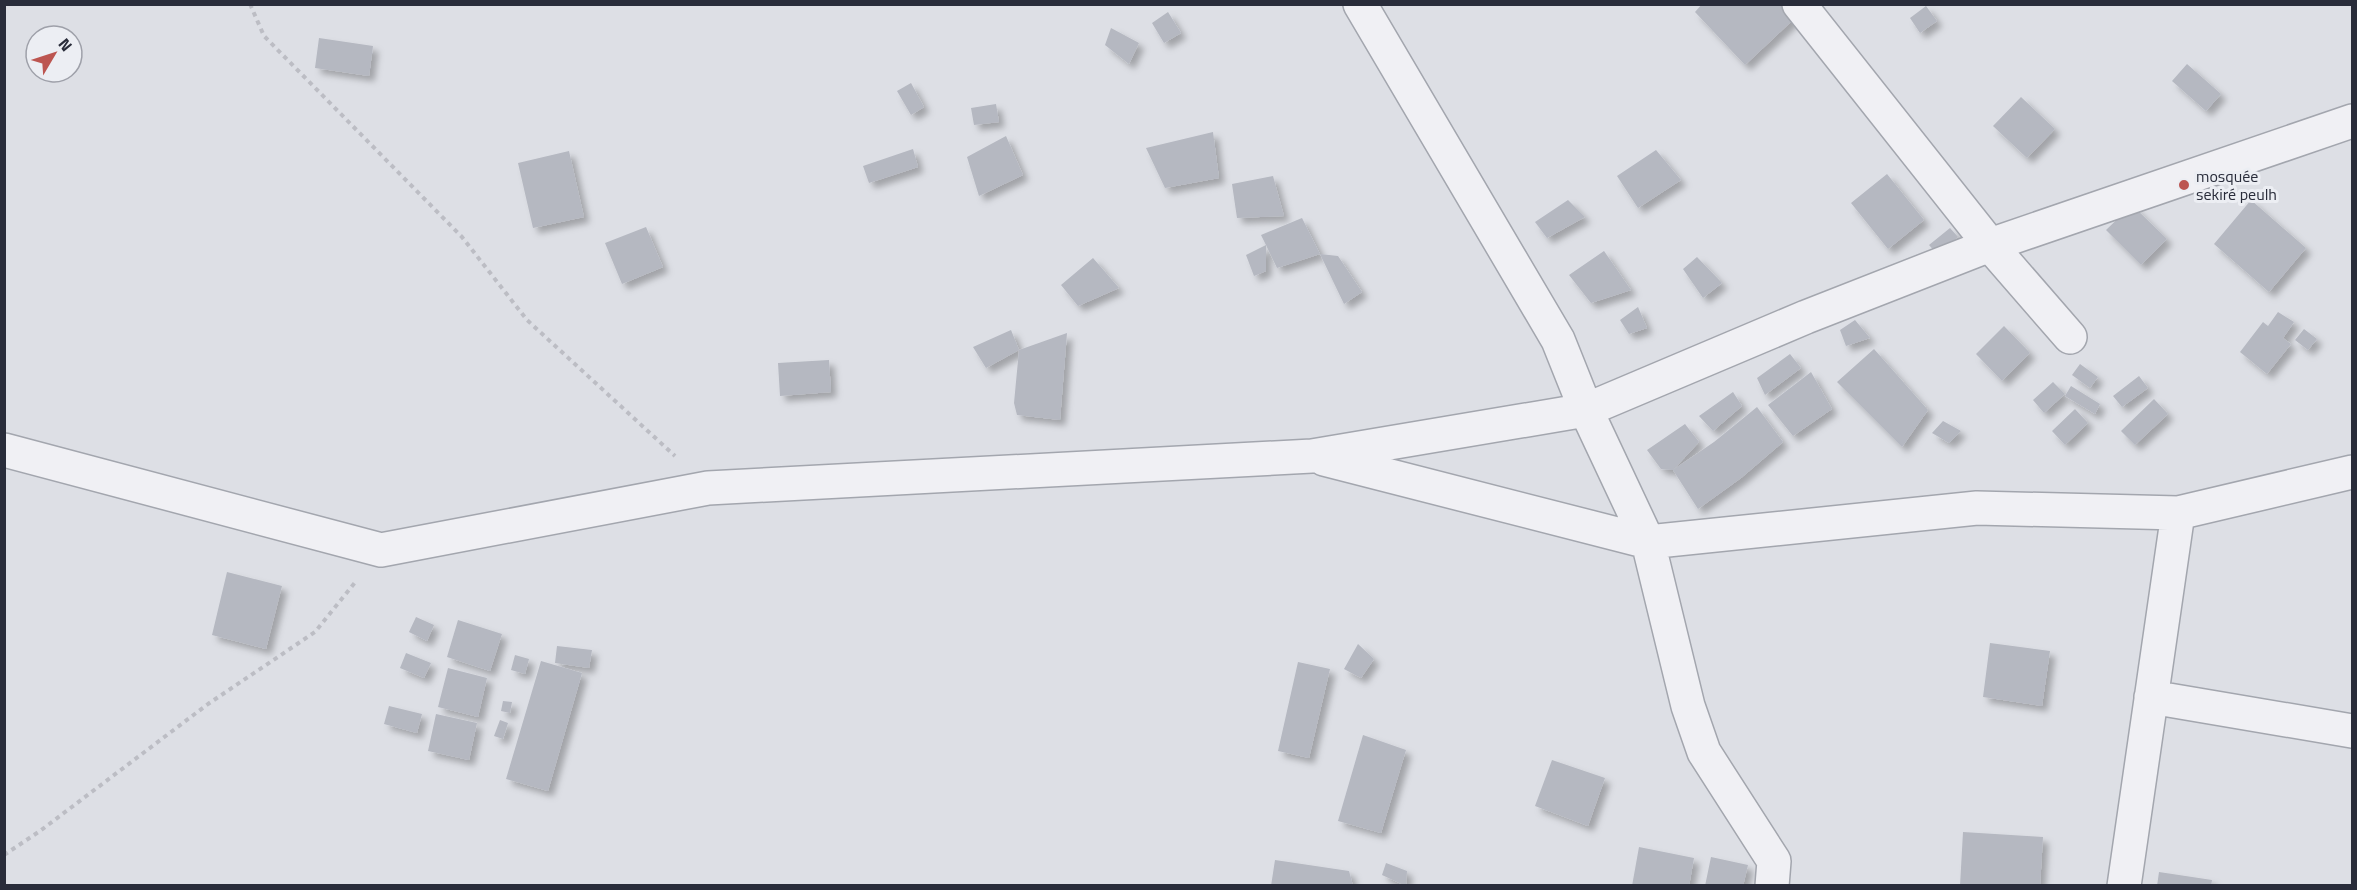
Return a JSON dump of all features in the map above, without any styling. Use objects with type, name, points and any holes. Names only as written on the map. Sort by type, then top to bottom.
[{"type":"street","points":[[1360,4],[1558,340],[1586,410],[1648,542],[1688,706],[1704,752],[1774,861],[1772,885]]},
{"type":"street","points":[[1799,4],[1990,244],[2070,337]]},
{"type":"street","points":[[4,450],[381,550],[708,488],[1312,456],[1586,410],[1806,317],[1990,244],[2352,121]]},
{"type":"street","points":[[1312,456],[1648,542],[1977,508],[2178,513],[2352,472]]},
{"type":"street","points":[[2124,885],[2178,513]]},
{"type":"street","points":[[2151,697],[2352,731]]},
{"type":"path","points":[[250,4],[264,36],[462,237],[527,320],[708,488]]},
{"type":"path","points":[[4,855],[40,831],[208,704],[315,632],[381,550]]},
{"type":"building","points":[[1702,4],[1782,4],[1795,18],[1745,65],[1695,12]]},
{"type":"building","points":[[1926,6],[1937,21],[1920,33],[1910,18]]},
{"type":"building","points":[[1168,12],[1181,33],[1164,43],[1152,23]]},
{"type":"building","points":[[1111,28],[1139,43],[1129,64],[1105,45]]},
{"type":"building","points":[[319,38],[373,46],[369,76],[315,68]]},
{"type":"building","points":[[2187,64],[2221,94],[2206,111],[2172,81]]},
{"type":"building","points":[[911,83],[924,107],[911,115],[897,91]]},
{"type":"building","points":[[2021,97],[2055,129],[2027,158],[1993,126]]},
{"type":"building","points":[[996,104],[999,122],[974,125],[971,108]]},
{"type":"building","points":[[1213,132],[1219,178],[1165,188],[1146,148]]},
{"type":"building","points":[[1006,136],[1023,175],[979,196],[967,157]]},
{"type":"building","points":[[913,149],[918,167],[869,183],[863,166]]},
{"type":"building","points":[[1656,150],[1681,180],[1638,208],[1617,176]]},
{"type":"building","points":[[569,151],[584,217],[533,228],[518,163]]},
{"type":"building","points":[[1887,174],[1924,220],[1888,249],[1851,203]]},
{"type":"building","points":[[1273,176],[1284,216],[1237,218],[1232,184]]},
{"type":"building","points":[[1568,200],[1585,217],[1547,238],[1535,222]]},
{"type":"building","points":[[2251,200],[2306,248],[2269,292],[2214,244]]},
{"type":"building","points":[[2132,205],[2167,239],[2141,265],[2106,230]]},
{"type":"building","points":[[1302,218],[1320,254],[1277,268],[1261,235]]},
{"type":"building","points":[[646,227],[663,267],[622,284],[605,243]]},
{"type":"building","points":[[1950,228],[1958,237],[1937,254],[1929,245]]},
{"type":"building","points":[[1266,245],[1266,271],[1254,276],[1246,255]]},
{"type":"building","points":[[1604,251],[1631,290],[1591,303],[1569,275]]},
{"type":"building","points":[[1320,254],[1338,256],[1362,292],[1344,304]]},
{"type":"building","points":[[1697,257],[1722,283],[1703,298],[1683,269]]},
{"type":"building","points":[[1093,258],[1119,288],[1078,306],[1061,285]]},
{"type":"building","points":[[1638,307],[1647,328],[1629,334],[1620,320]]},
{"type":"building","points":[[2278,312],[2294,322],[2283,338],[2291,344],[2267,374],[2240,352],[2263,322],[2268,326]]},
{"type":"building","points":[[1855,320],[1870,338],[1846,346],[1840,330]]},
{"type":"building","points":[[2004,326],[2030,353],[2002,381],[1976,354]]},
{"type":"building","points":[[2304,329],[2317,339],[2308,350],[2295,340]]},
{"type":"building","points":[[1011,330],[1019,350],[986,368],[973,347]]},
{"type":"building","points":[[1067,333],[1060,420],[1017,415],[1014,403],[1019,350]]},
{"type":"building","points":[[1874,349],[1928,410],[1902,447],[1837,382]]},
{"type":"building","points":[[1790,354],[1801,368],[1765,395],[1757,378]]},
{"type":"building","points":[[829,360],[831,392],[780,396],[778,363]]},
{"type":"building","points":[[2080,364],[2098,377],[2090,388],[2072,375]]},
{"type":"building","points":[[1811,372],[1832,409],[1793,436],[1768,405]]},
{"type":"building","points":[[2139,376],[2148,388],[2122,407],[2113,396]]},
{"type":"building","points":[[2053,382],[2065,394],[2044,413],[2033,400]]},
{"type":"building","points":[[2071,386],[2100,404],[2095,414],[2065,396]]},
{"type":"building","points":[[1733,392],[1742,406],[1713,431],[1699,416]]},
{"type":"building","points":[[2154,399],[2168,414],[2135,445],[2121,431]]},
{"type":"building","points":[[1757,407],[1783,442],[1741,478],[1698,509],[1673,470],[1714,442]]},
{"type":"building","points":[[2075,409],[2088,423],[2065,445],[2052,431]]},
{"type":"building","points":[[1943,421],[1961,431],[1949,443],[1932,433]]},
{"type":"building","points":[[1685,424],[1699,442],[1673,470],[1661,469],[1647,450]]},
{"type":"building","points":[[227,572],[282,586],[266,649],[212,635]]},
{"type":"building","points":[[416,617],[434,625],[427,641],[409,632]]},
{"type":"building","points":[[458,620],[502,634],[490,671],[447,657]]},
{"type":"building","points":[[1990,643],[2050,651],[2042,706],[1983,697]]},
{"type":"building","points":[[1358,644],[1374,659],[1361,678],[1344,669]]},
{"type":"building","points":[[557,646],[592,650],[589,668],[555,663]]},
{"type":"building","points":[[406,653],[431,663],[424,678],[400,668]]},
{"type":"building","points":[[515,655],[529,659],[525,674],[511,670]]},
{"type":"building","points":[[541,661],[582,673],[548,791],[506,779]]},
{"type":"building","points":[[1298,662],[1330,669],[1309,758],[1278,751]]},
{"type":"building","points":[[448,668],[487,678],[478,717],[438,707]]},
{"type":"building","points":[[503,701],[512,702],[510,713],[501,711]]},
{"type":"building","points":[[389,706],[422,714],[417,733],[384,724]]},
{"type":"building","points":[[436,714],[477,723],[469,760],[428,751]]},
{"type":"building","points":[[500,720],[508,723],[503,739],[494,736]]},
{"type":"building","points":[[1363,735],[1406,750],[1381,833],[1338,821]]},
{"type":"building","points":[[1552,760],[1605,778],[1588,826],[1535,806]]},
{"type":"building","points":[[1963,832],[2043,837],[2040,886],[1960,886]]},
{"type":"building","points":[[1639,847],[1694,858],[1689,886],[1632,886]]},
{"type":"building","points":[[1711,857],[1748,865],[1743,886],[1705,886]]},
{"type":"building","points":[[1275,860],[1349,871],[1353,886],[1271,886]]},
{"type":"building","points":[[1386,863],[1407,871],[1406,886],[1382,875]]},
{"type":"building","points":[[2159,872],[2212,880],[2211,886],[2157,886]]},
{"type":"place","name":"mosquée sekiré peulh","points":[[2184,185]]}]
